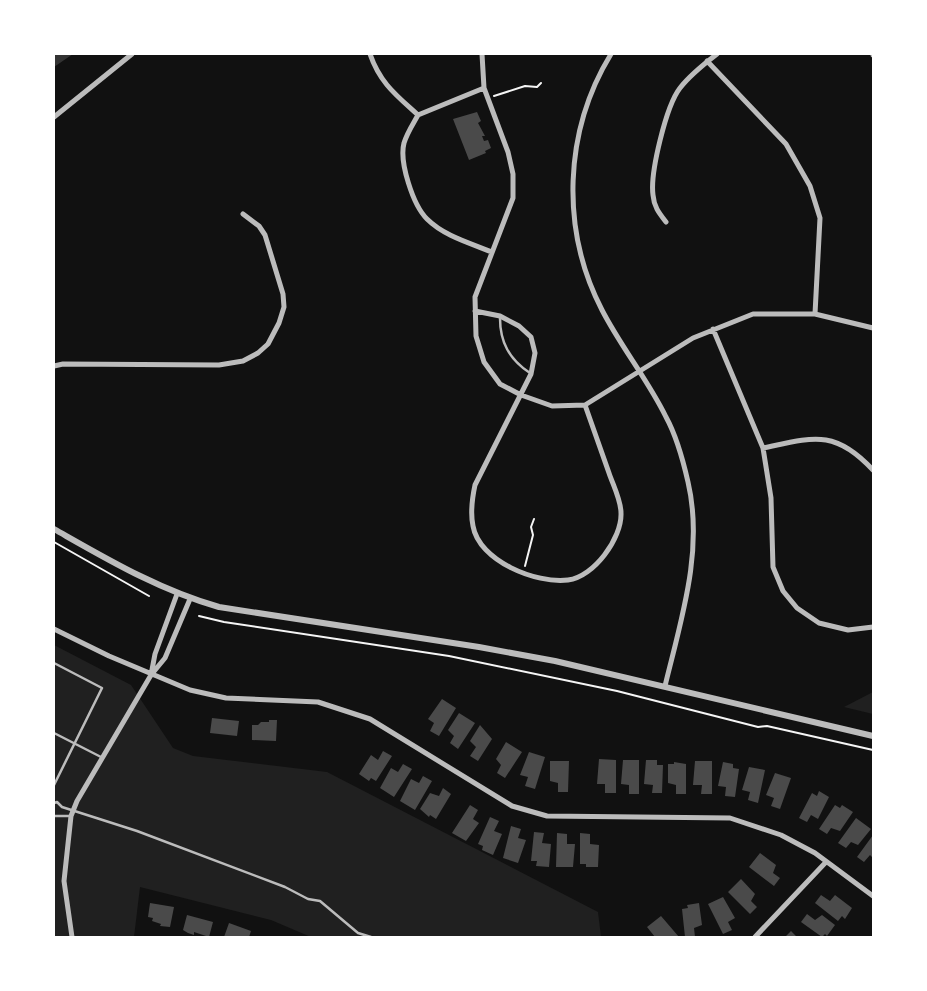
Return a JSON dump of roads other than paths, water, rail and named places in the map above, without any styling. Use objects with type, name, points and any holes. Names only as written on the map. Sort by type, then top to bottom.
[{"type":"street","points":[[54,117],[132,54]]},
{"type":"street","points":[[370,54],[376,72],[388,88],[418,115]]},
{"type":"street","points":[[482,54],[484,88],[508,152],[513,174],[513,198],[476,297],[475,311],[476,336],[484,362],[500,384],[521,395],[552,406],[585,405],[639,371],[713,329],[753,314],[815,314],[873,328]]},
{"type":"street","points":[[612,54],[596,83],[580,131],[573,177],[575,228],[578,248],[593,292],[666,417],[675,438],[689,484],[694,528],[690,576],[665,686]]},
{"type":"street","points":[[666,222],[656,209],[652,194],[655,162],[664,126],[679,89],[717,54]]},
{"type":"street","points":[[708,61],[786,144],[810,186],[820,218],[815,314]]},
{"type":"street","points":[[484,88],[418,115],[404,144],[405,166],[412,198],[426,219],[448,234],[492,252]]},
{"type":"street","points":[[54,366],[63,364],[232,364],[258,353],[268,344],[280,323],[284,307],[283,294],[265,235],[259,226],[243,214]]},
{"type":"street","points":[[475,311],[500,316],[519,326],[531,337],[535,353],[531,374],[475,485],[471,504],[473,528],[486,551],[502,564],[522,573],[569,580],[592,569],[606,553],[617,533],[621,513],[616,492],[585,405]]},
{"type":"street","points":[[713,329],[763,448],[771,498],[773,568],[783,591],[797,608],[819,623],[848,630],[873,627]]},
{"type":"street","points":[[763,448],[807,439],[834,440],[858,454],[873,470]]},
{"type":"street","points":[[54,529],[177,594],[219,607],[271,617],[479,647],[555,661],[873,736]]},
{"type":"street","points":[[151,674],[155,654],[177,594]]},
{"type":"street","points":[[72,937],[64,881],[72,813],[151,674],[165,658],[190,599]]},
{"type":"street","points":[[54,628],[151,674],[190,690],[226,698],[318,702],[345,709],[370,719],[512,806],[547,816],[730,818],[781,835],[826,862],[873,896]]},
{"type":"street","points":[[756,937],[826,862]]},
{"type":"lane","points":[[500,316],[500,335],[506,348],[518,365],[531,374]]},
{"type":"lane","points":[[54,663],[102,688],[73,743],[54,785]]},
{"type":"lane","points":[[54,733],[102,758]]},
{"type":"lane","points":[[54,803],[59,803],[72,813],[137,831],[285,887],[308,899],[320,902],[352,929],[371,937]]},
{"type":"lane","points":[[54,816],[72,813]]}]
